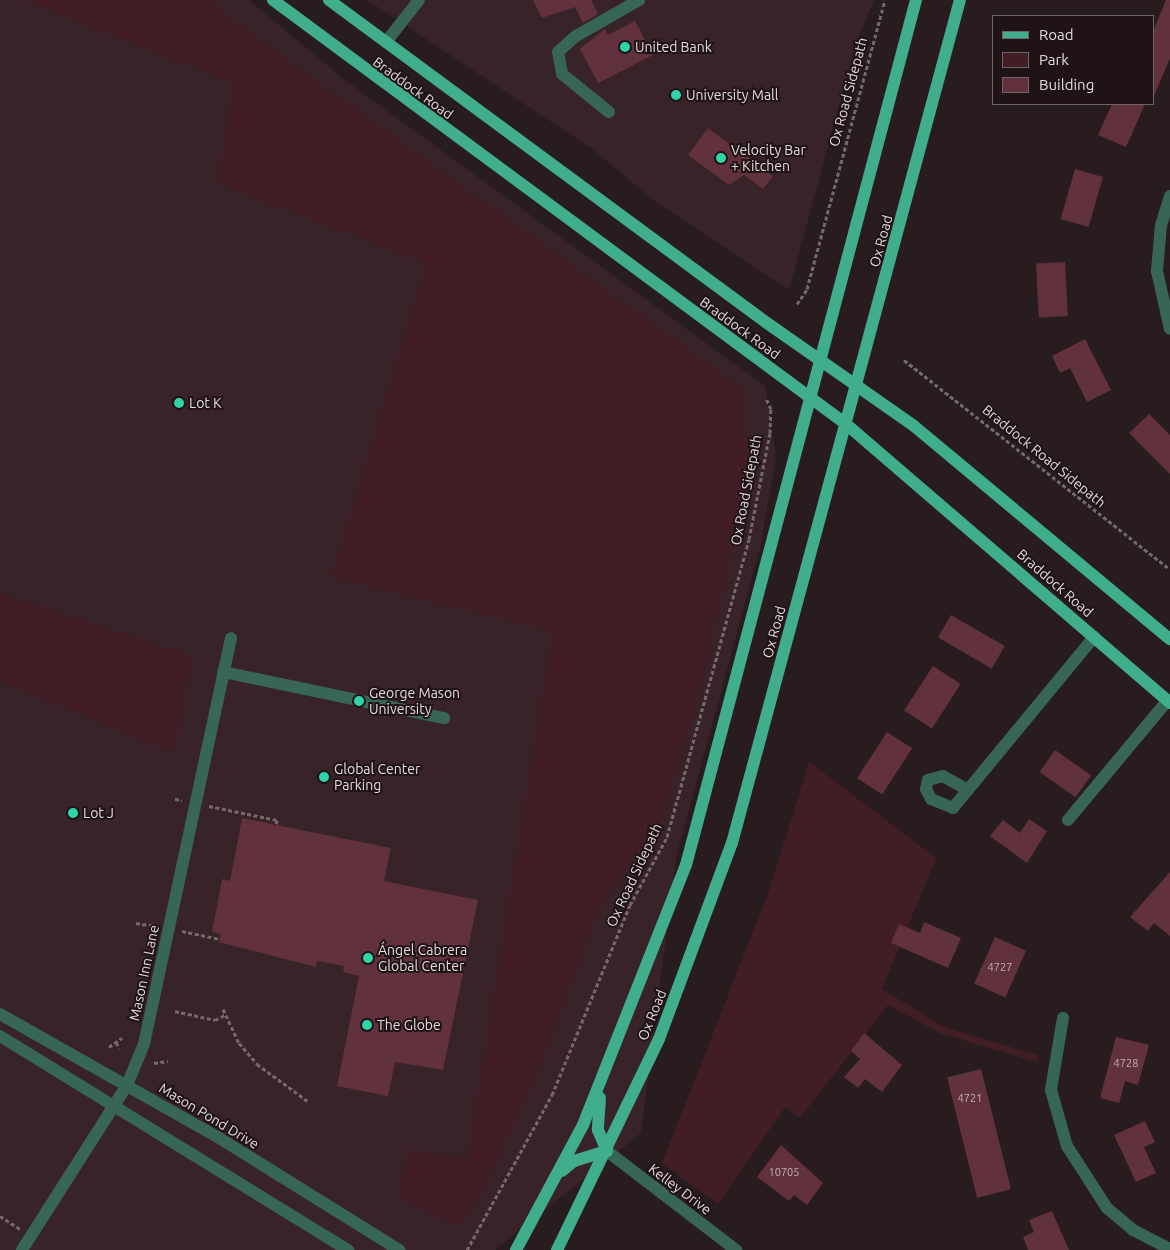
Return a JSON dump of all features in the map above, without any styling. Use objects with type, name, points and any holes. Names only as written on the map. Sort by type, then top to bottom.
[{"type":"main road","name":"Braddock Road","points":[[273,0],[808,398],[846,424],[1168,702]]},
{"type":"main road","name":"Braddock Road","points":[[330,0],[914,426],[1170,639]]},
{"type":"main road","name":"Ox Road","points":[[516,1250],[560,1172],[606,1064],[686,865],[808,398],[916,0]]},
{"type":"main road","name":"Ox Road","points":[[557,1250],[607,1151],[659,1039],[732,843],[960,0]]},
{"type":"main road","points":[[560,1172],[574,1161],[607,1151],[597,1112],[606,1064]]},
{"type":"street","points":[[386,42],[419,0]]},
{"type":"street","points":[[609,112],[562,74],[558,52],[576,36],[639,0]]},
{"type":"street","points":[[1170,196],[1161,226],[1157,271],[1170,329]]},
{"type":"street","points":[[968,790],[1094,637]]},
{"type":"street","name":"Mason Inn Lane","points":[[22,1250],[113,1104],[127,1085],[152,1010],[231,638]]},
{"type":"street","points":[[223,672],[444,718]]},
{"type":"street","points":[[1068,820],[1168,702]]},
{"type":"street","name":"Mason Pond Drive","points":[[0,1014],[127,1085],[399,1250]]},
{"type":"street","points":[[1063,1018],[1051,1090],[1067,1146],[1107,1208],[1133,1230],[1170,1249]]},
{"type":"street","points":[[0,1036],[348,1250]]},
{"type":"street","name":"Kelley Drive","points":[[607,1151],[736,1250]]},
{"type":"path","name":"Ox Road Sidepath","points":[[797,304],[807,290],[885,0]]},
{"type":"path","name":"Braddock Road Sidepath","points":[[904,360],[1170,570]]},
{"type":"path","name":"Ox Road Sidepath","points":[[467,1250],[552,1095],[630,905],[667,837],[749,539],[770,433],[771,409],[766,398]]},
{"type":"path","points":[[203,804],[277,820],[276,825]]},
{"type":"path","points":[[136,923],[158,926]]},
{"type":"path","points":[[179,931],[220,939]]},
{"type":"path","points":[[223,1009],[257,1064],[309,1102]]},
{"type":"path","points":[[175,1011],[215,1020],[225,1015]]},
{"type":"path","points":[[109,1047],[122,1038]]},
{"type":"path","points":[[116,1042],[119,1048]]},
{"type":"path","points":[[154,1063],[168,1061]]},
{"type":"path","points":[[0,1216],[32,1234]]},
{"type":"shaded area","name":"George Mason University","points":[[0,0],[249,0],[346,81],[765,386],[776,456],[761,544],[676,858],[641,1133],[495,1250],[0,1250]]},
{"type":"shaded area","name":"University Mall","points":[[367,0],[874,0],[856,43],[789,290],[656,202],[591,148]]},
{"type":"green space","points":[[23,0],[213,0],[232,20],[745,390],[748,487],[696,705],[664,815],[600,907],[535,1081],[473,1209],[459,1226],[398,1196],[407,1150],[467,1158],[552,631],[331,577],[426,263],[218,184],[232,83]]},
{"type":"green space","points":[[0,593],[193,657],[174,753],[0,681]]},
{"type":"green space","points":[[809,762],[936,858],[882,989],[944,1027],[1038,1055],[1037,1062],[942,1034],[888,1005],[800,1118],[785,1107],[718,1204],[662,1163],[768,894]]},
{"type":"building","points":[[533,0],[591,0],[598,14],[583,23],[575,7],[542,18]]},
{"type":"building","points":[[1166,0],[1170,0],[1170,58],[1155,94],[1155,27]]},
{"type":"building","points":[[635,21],[653,55],[598,83],[580,49],[605,29],[608,35]]},
{"type":"building","points":[[1112,105],[1145,105],[1126,147],[1098,135]]},
{"type":"building","name":"Velocity Bar + Kitchen","points":[[708,128],[773,176],[763,189],[744,175],[729,185],[688,155]]},
{"type":"building","points":[[1075,169],[1103,177],[1089,227],[1061,219]]},
{"type":"building","points":[[1065,262],[1068,316],[1039,317],[1036,264]]},
{"type":"building","points":[[1085,339],[1111,390],[1087,402],[1070,368],[1060,373],[1052,356]]},
{"type":"building","points":[[1149,414],[1170,435],[1170,474],[1129,433]]},
{"type":"building","points":[[951,615],[1005,646],[992,669],[938,638]]},
{"type":"building","points":[[933,666],[961,684],[932,728],[904,710]]},
{"type":"building","points":[[887,732],[912,748],[882,794],[857,778]]},
{"type":"building","points":[[1055,750],[1091,775],[1076,797],[1040,772]]},
{"type":"building","name":"Ángel Cabrera Global Center","points":[[242,818],[391,848],[384,881],[478,900],[443,1070],[395,1062],[388,1096],[337,1086],[359,976],[343,972],[344,966],[317,961],[316,967],[219,942],[221,934],[212,932],[222,879],[230,881]]},
{"type":"building","points":[[1029,819],[1047,831],[1027,863],[990,836],[1003,820],[1020,833]]},
{"type":"building","points":[[1170,872],[1170,936],[1154,923],[1148,931],[1130,917]]},
{"type":"building","points":[[924,922],[961,938],[948,968],[891,943],[899,924],[920,933]]},
{"type":"building","points":[[995,937],[1026,951],[1005,997],[974,984]]},
{"type":"building","points":[[864,1033],[902,1065],[882,1092],[865,1079],[858,1088],[844,1077],[860,1059],[851,1051]]},
{"type":"building","points":[[1116,1037],[1149,1045],[1138,1085],[1125,1081],[1119,1103],[1100,1098]]},
{"type":"building","points":[[981,1069],[1011,1189],[977,1198],[947,1077]]},
{"type":"building","points":[[1145,1121],[1155,1142],[1144,1147],[1156,1173],[1136,1182],[1114,1135]]},
{"type":"building","points":[[781,1145],[823,1183],[807,1205],[794,1195],[789,1201],[757,1177]]},
{"type":"building","points":[[1052,1211],[1069,1250],[1028,1250],[1023,1237],[1034,1232],[1029,1220]]},
{"type":"place","name":"United Bank","points":[[625,47]]},
{"type":"place","name":"University Mall","points":[[676,95]]},
{"type":"place","name":"Velocity Bar + Kitchen","points":[[721,158]]},
{"type":"place","name":"Lot K","points":[[179,403]]},
{"type":"place","name":"George Mason University","points":[[359,701]]},
{"type":"place","name":"Global Center Parking","points":[[324,777]]},
{"type":"place","name":"Lot J","points":[[73,813]]},
{"type":"place","name":"Ángel Cabrera Global Center","points":[[368,958]]},
{"type":"place","name":"The Globe","points":[[367,1025]]}]
